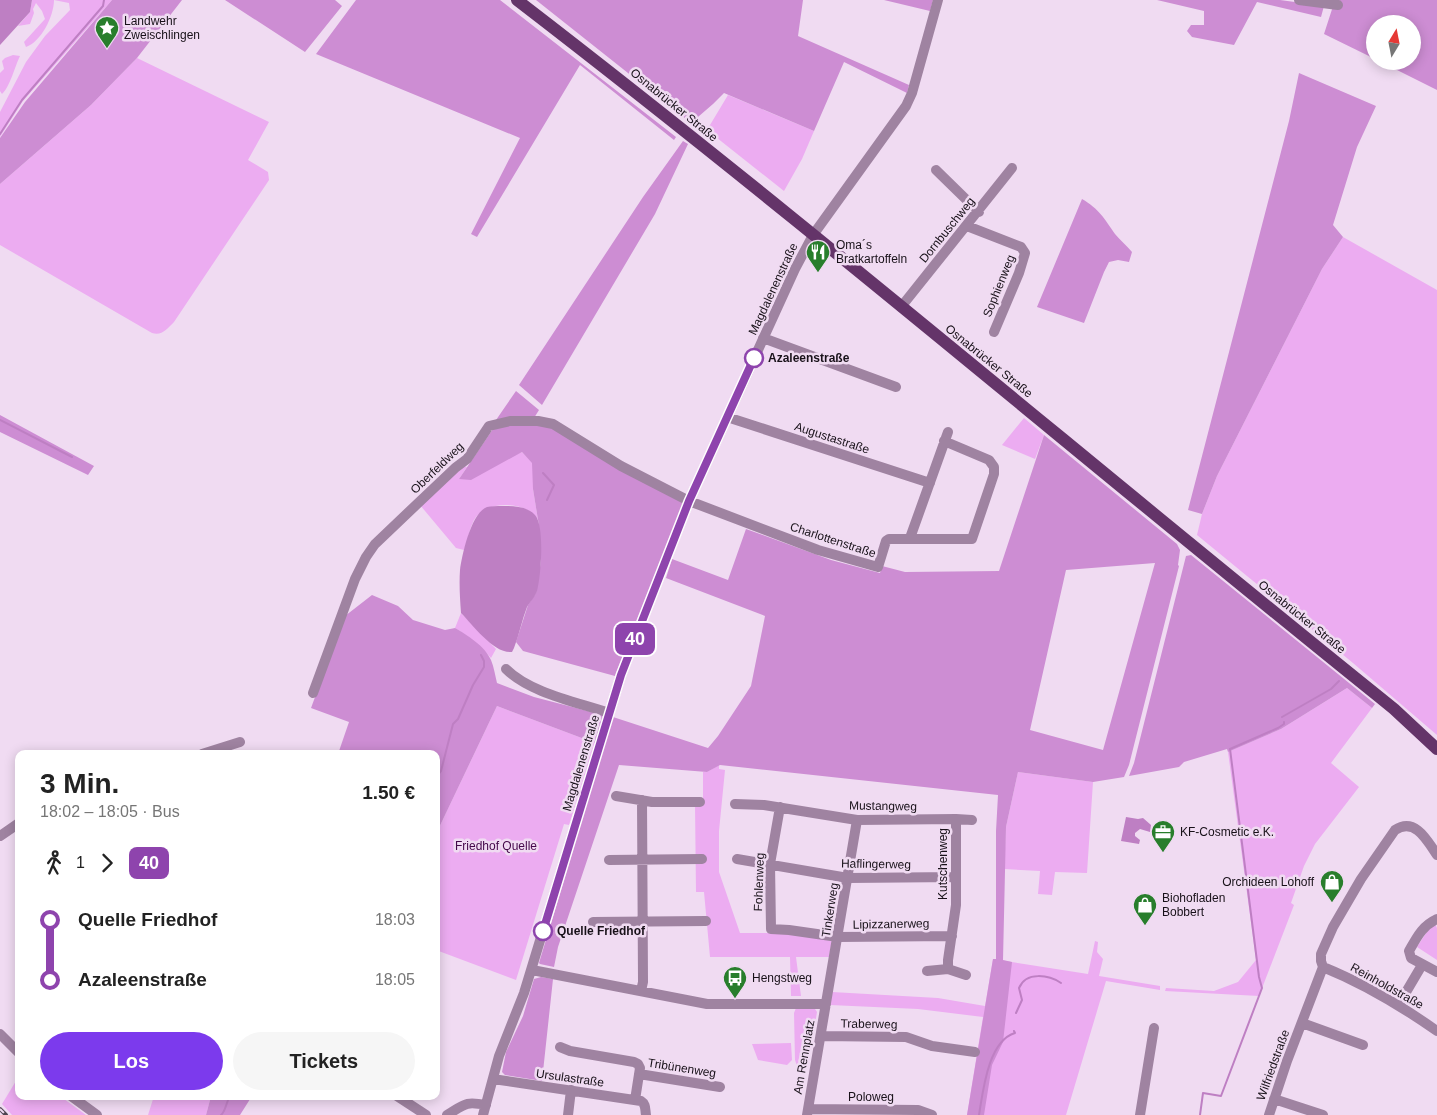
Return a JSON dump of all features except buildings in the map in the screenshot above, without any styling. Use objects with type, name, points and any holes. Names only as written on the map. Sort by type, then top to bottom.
[{"type":"main road","name":"Osnabrücker Straße","points":[[517,0],[813,234],[1394,709],[1437,749]]},
{"type":"street","points":[[813,234],[906,106],[912,93],[938,0]]},
{"type":"street","points":[[1300,0],[1338,5]]},
{"type":"street","name":"Dornbuschweg","points":[[901,307],[979,212],[1012,168]]},
{"type":"street","points":[[936,170],[979,212]]},
{"type":"street","name":"Sophienweg","points":[[967,226],[1021,247],[1025,253],[1019,273],[994,332]]},
{"type":"street","name":"Magdalenenstraße","points":[[485,1110],[498,1056],[520,1008],[621,675],[689,501],[795,269],[813,234]]},
{"type":"street","points":[[763,338],[896,387]]},
{"type":"street","name":"Augustastraße","points":[[727,418],[930,483]]},
{"type":"street","name":"Oberfeldweg","points":[[313,693],[355,579],[366,557],[375,544],[455,468],[468,459],[489,426],[510,421],[538,421],[552,424],[622,466],[689,501]]},
{"type":"street","name":"Charlottenstraße","points":[[689,501],[823,552],[878,567],[886,541],[889,539],[972,539],[994,474],[994,467],[989,460],[946,436],[930,483]]},
{"type":"street","points":[[910,538],[930,483]]},
{"type":"street","points":[[506,669],[523,683],[543,692],[609,713]]},
{"type":"street","points":[[215,750],[240,742]]},
{"type":"street","points":[[616,796],[652,802],[700,802]]},
{"type":"street","points":[[641,991],[643,982],[642,800]]},
{"type":"street","name":"Mustangweg","points":[[735,804],[780,807],[857,820],[972,820]]},
{"type":"street","name":"Fohlenweg","points":[[771,929],[770,864],[780,807]]},
{"type":"street","name":"Kutschenweg","points":[[948,969],[956,905],[956,819]]},
{"type":"street","name":"Tinkerweg","points":[[826,1004],[857,820]]},
{"type":"street","points":[[0,836],[15,826]]},
{"type":"street","name":"Wilfriedstraße","points":[[1269,1115],[1324,967],[1321,961],[1321,954],[1361,878],[1395,830],[1401,826],[1415,827],[1426,838],[1437,855]]},
{"type":"street","name":"Haflingerweg","points":[[737,859],[848,878],[956,877]]},
{"type":"street","points":[[609,860],[702,860]]},
{"type":"street","points":[[1437,918],[1429,922],[1422,929],[1409,951],[1411,958],[1437,972]]},
{"type":"street","points":[[593,922],[706,921]]},
{"type":"street","name":"Lipizzanerweg","points":[[771,929],[838,937],[952,936]]},
{"type":"street","points":[[1399,1004],[1422,965]]},
{"type":"street","name":"Reinholdstraße","points":[[1324,967],[1356,981],[1399,1004],[1437,1030]]},
{"type":"street","points":[[927,971],[943,971],[948,969],[966,975]]},
{"type":"street","points":[[532,970],[707,1004],[826,1004]]},
{"type":"street","name":"Am Rennplatz","points":[[808,1112],[826,1004]]},
{"type":"street","name":"Wilfriedstraße","points":[[1302,1023],[1363,1045]]},
{"type":"street","points":[[1140,1115],[1154,1028]]},
{"type":"street","points":[[0,1034],[15,1048]]},
{"type":"street","name":"Traberweg","points":[[821,1036],[906,1038],[932,1046],[975,1052]]},
{"type":"street","name":"Tribünenweg","points":[[560,1047],[570,1051],[638,1064],[639,1102],[646,1115]]},
{"type":"street","name":"Tribünenweg","points":[[639,1074],[720,1087]]},
{"type":"street","name":"Ursulastraße","points":[[493,1079],[639,1102]]},
{"type":"street","points":[[568,1115],[571,1090]]},
{"type":"street","points":[[76,1100],[96,1115]]},
{"type":"street","points":[[403,1100],[426,1115]]},
{"type":"street","points":[[1274,1100],[1323,1115]]},
{"type":"street","points":[[448,1115],[469,1102],[485,1110]]},
{"type":"street","name":"Poloweg","points":[[808,1112],[918,1110],[932,1115]]},
{"type":"green space","points":[[32,0],[54,0],[52,13],[46,28],[37,40],[26,47],[24,42],[45,19],[36,3],[30,24],[18,26],[30,12]]},
{"type":"green space","points":[[54,0],[112,0],[23,101],[0,137],[0,112],[26,62],[45,36],[70,10],[69,3]]},
{"type":"green space","points":[[13,55],[20,56],[10,82],[2,94],[0,91],[0,73],[4,69],[2,61]]},
{"type":"green space","points":[[137,58],[269,122],[248,160],[268,172],[269,180],[174,322],[159,334],[152,333],[0,245],[0,184],[91,105]]},
{"type":"green space","points":[[728,95],[814,131],[802,159],[784,191],[707,130]]},
{"type":"green space","points":[[1343,237],[1437,290],[1437,735],[1353,663],[1197,535],[1202,514],[1217,476],[1322,269]]},
{"type":"green space","points":[[1024,418],[1044,435],[1035,459],[1002,445]]},
{"type":"green space","points":[[522,452],[533,463],[533,489],[538,520],[526,509],[517,506],[498,505],[482,511],[476,517],[464,550],[456,548],[420,505],[461,465],[467,467],[459,479]]},
{"type":"green space","points":[[461,613],[496,649],[491,658],[474,641],[455,628]]},
{"type":"green space","points":[[1347,688],[1372,708],[1331,763],[1359,787],[1315,844],[1304,866],[1291,903],[1294,905],[1259,996],[1165,991],[1166,988],[1214,991],[1238,982],[1256,960],[1228,752],[1281,729]]},
{"type":"green space","name":"Friedhof Quelle","points":[[497,706],[595,743],[569,825],[564,824],[516,980],[440,952],[440,826]]},
{"type":"green space","points":[[719,765],[719,769],[725,770],[719,831],[719,872],[740,933],[790,933],[832,940],[829,957],[796,957],[801,996],[791,996],[790,957],[710,957],[704,892],[696,892],[695,804],[703,804],[703,772],[707,772]]},
{"type":"green space","points":[[1018,772],[1093,782],[1087,873],[1055,872],[1052,895],[1038,894],[1040,871],[1004,869],[1006,827]]},
{"type":"green space","points":[[1435,924],[1437,928],[1437,960],[1417,947],[1430,927]]},
{"type":"green space","points":[[1095,941],[1098,942],[1097,952],[1103,959],[1099,976],[1160,986],[1160,990],[1106,981],[1066,1115],[967,1115],[983,1017],[918,1009],[830,1005],[832,992],[938,998],[985,1006],[993,959],[1088,974]]},
{"type":"green space","points":[[796,1008],[815,1009],[817,1012],[808,1068],[797,1066],[795,1060],[794,1013]]},
{"type":"green space","points":[[791,1043],[792,1060],[787,1065],[758,1060],[752,1044]]},
{"type":"green space","points":[[15,1083],[15,1100],[65,1100],[86,1115],[12,1115],[2,1104]]},
{"type":"green space","points":[[153,1100],[210,1100],[206,1115],[148,1115]]},
{"type":"shaded area","points":[[0,0],[32,0],[30,12],[0,45]]},
{"type":"shaded area","points":[[112,0],[182,0],[137,58],[91,105],[0,184],[0,138],[25,102]]},
{"type":"shaded area","points":[[225,0],[335,0],[342,6],[305,52]]},
{"type":"shaded area","points":[[356,0],[500,0],[676,137],[674,140],[580,65],[477,237],[471,234],[520,138],[316,54]]},
{"type":"shaded area","points":[[536,0],[803,0],[798,36],[909,85],[907,93],[844,62],[814,131],[724,93],[691,123]]},
{"type":"shaded area","points":[[884,0],[933,0],[930,11]]},
{"type":"shaded area","points":[[1157,0],[1280,0],[1324,6],[1321,17],[1257,2],[1234,45],[1192,37],[1187,31],[1191,25],[1204,25],[1204,11]]},
{"type":"shaded area","points":[[1335,0],[1437,0],[1437,90],[1397,70],[1421,70],[1421,15],[1366,15],[1366,55],[1324,34]]},
{"type":"shaded area","points":[[1299,73],[1376,106],[1357,147],[1333,225],[1343,237],[1322,269],[1217,476],[1202,514],[1188,510],[1289,121]]},
{"type":"shaded area","points":[[683,141],[688,144],[655,214],[542,405],[519,385],[643,197]]},
{"type":"shaded area","points":[[1082,199],[1097,210],[1115,234],[1132,252],[1129,262],[1118,260],[1109,262],[1084,323],[1037,307]]},
{"type":"shaded area","points":[[516,391],[539,410],[534,418],[496,420]]},
{"type":"shaded area","points":[[0,415],[94,466],[88,475],[0,432]]},
{"type":"shaded area","points":[[511,424],[553,426],[683,503],[615,676],[523,651],[516,642],[528,605],[536,593],[541,561],[532,463],[522,452],[471,480],[459,479],[493,429]]},
{"type":"shaded area","points":[[1044,435],[1177,544],[1180,550],[1179,566],[1129,765],[1124,777],[1093,782],[1018,772],[1006,827],[1003,960],[1012,962],[1003,1042],[992,1065],[984,1115],[967,1115],[993,959],[996,959],[996,831],[998,795],[720,765],[707,772],[619,765],[558,947],[554,967],[539,963],[613,717],[708,748],[751,686],[765,616],[666,578],[672,559],[728,580],[746,529],[831,560],[880,573],[882,566],[905,572],[999,571]],"holes":[[[1155,563],[1103,750],[1030,730],[1066,570]]]},
{"type":"shaded area","points":[[511,506],[528,510],[535,515],[540,529],[541,540],[541,563],[537,591],[527,607],[512,652],[505,651],[491,644],[461,613],[460,586],[460,570],[465,545],[476,517],[487,507]]},
{"type":"shaded area","points":[[1191,555],[1375,704],[1372,708],[1347,688],[1281,729],[1228,752],[1227,749],[1184,762],[1179,767],[1129,776],[1134,763],[1186,556]]},
{"type":"shaded area","points":[[372,595],[398,606],[413,620],[445,630],[455,628],[480,646],[488,655],[493,665],[497,683],[534,697],[603,715],[595,743],[497,706],[440,826],[440,750],[339,750],[349,722],[311,708],[345,616]]},
{"type":"shaded area","points":[[1126,817],[1143,818],[1151,825],[1150,832],[1140,829],[1135,833],[1135,836],[1140,840],[1139,844],[1121,841]]},
{"type":"shaded area","points":[[541,977],[553,979],[542,1081],[505,1075],[502,1072],[506,1052],[523,1016],[534,979]]},
{"type":"shaded area","points":[[210,1100],[249,1100],[240,1115],[206,1115]]},
{"type":"waterway","points":[[0,134],[22,100],[103,6],[104,0]]},
{"type":"waterway","points":[[0,420],[72,457]]},
{"type":"waterway","points":[[543,473],[554,485],[547,500]]},
{"type":"waterway","points":[[440,772],[453,724],[458,719],[473,685],[484,667],[481,655]]},
{"type":"waterway","points":[[1282,717],[1331,689],[1339,681]]},
{"type":"waterway","points":[[1200,1115],[1203,1093],[1221,1096],[1262,988],[1259,977],[1230,749],[1278,728],[1284,722]]},
{"type":"waterway","points":[[1016,1013],[1022,1000],[1019,988],[1027,979],[1038,976],[1050,978],[1061,983]]},
{"type":"waterway","points":[[979,1115],[988,1068],[999,1046],[1006,1038],[1015,1033],[1014,1031]]},
{"type":"waterway","points":[[221,1115],[228,1100]]},
{"type":"railway","points":[[0,1109],[6,1115]]},
{"type":"bus line","name":"40","points":[[543,931],[621,675],[689,501],[754,358]]},
{"type":"place","name":"Landwehr Zweischlingen","points":[[107,49]]},
{"type":"place","name":"Oma´s Bratkartoffeln","points":[[818,273]]},
{"type":"place","name":"Azaleenstraße","points":[[754,358]]},
{"type":"place","name":"KF-Cosmetic e.K.","points":[[1163,853]]},
{"type":"place","name":"Orchideen Lohoff","points":[[1332,903]]},
{"type":"place","name":"Biohofladen Bobbert","points":[[1145,926]]},
{"type":"place","name":"Quelle Friedhof","points":[[543,931]]},
{"type":"place","name":"Hengstweg","points":[[735,999]]}]
